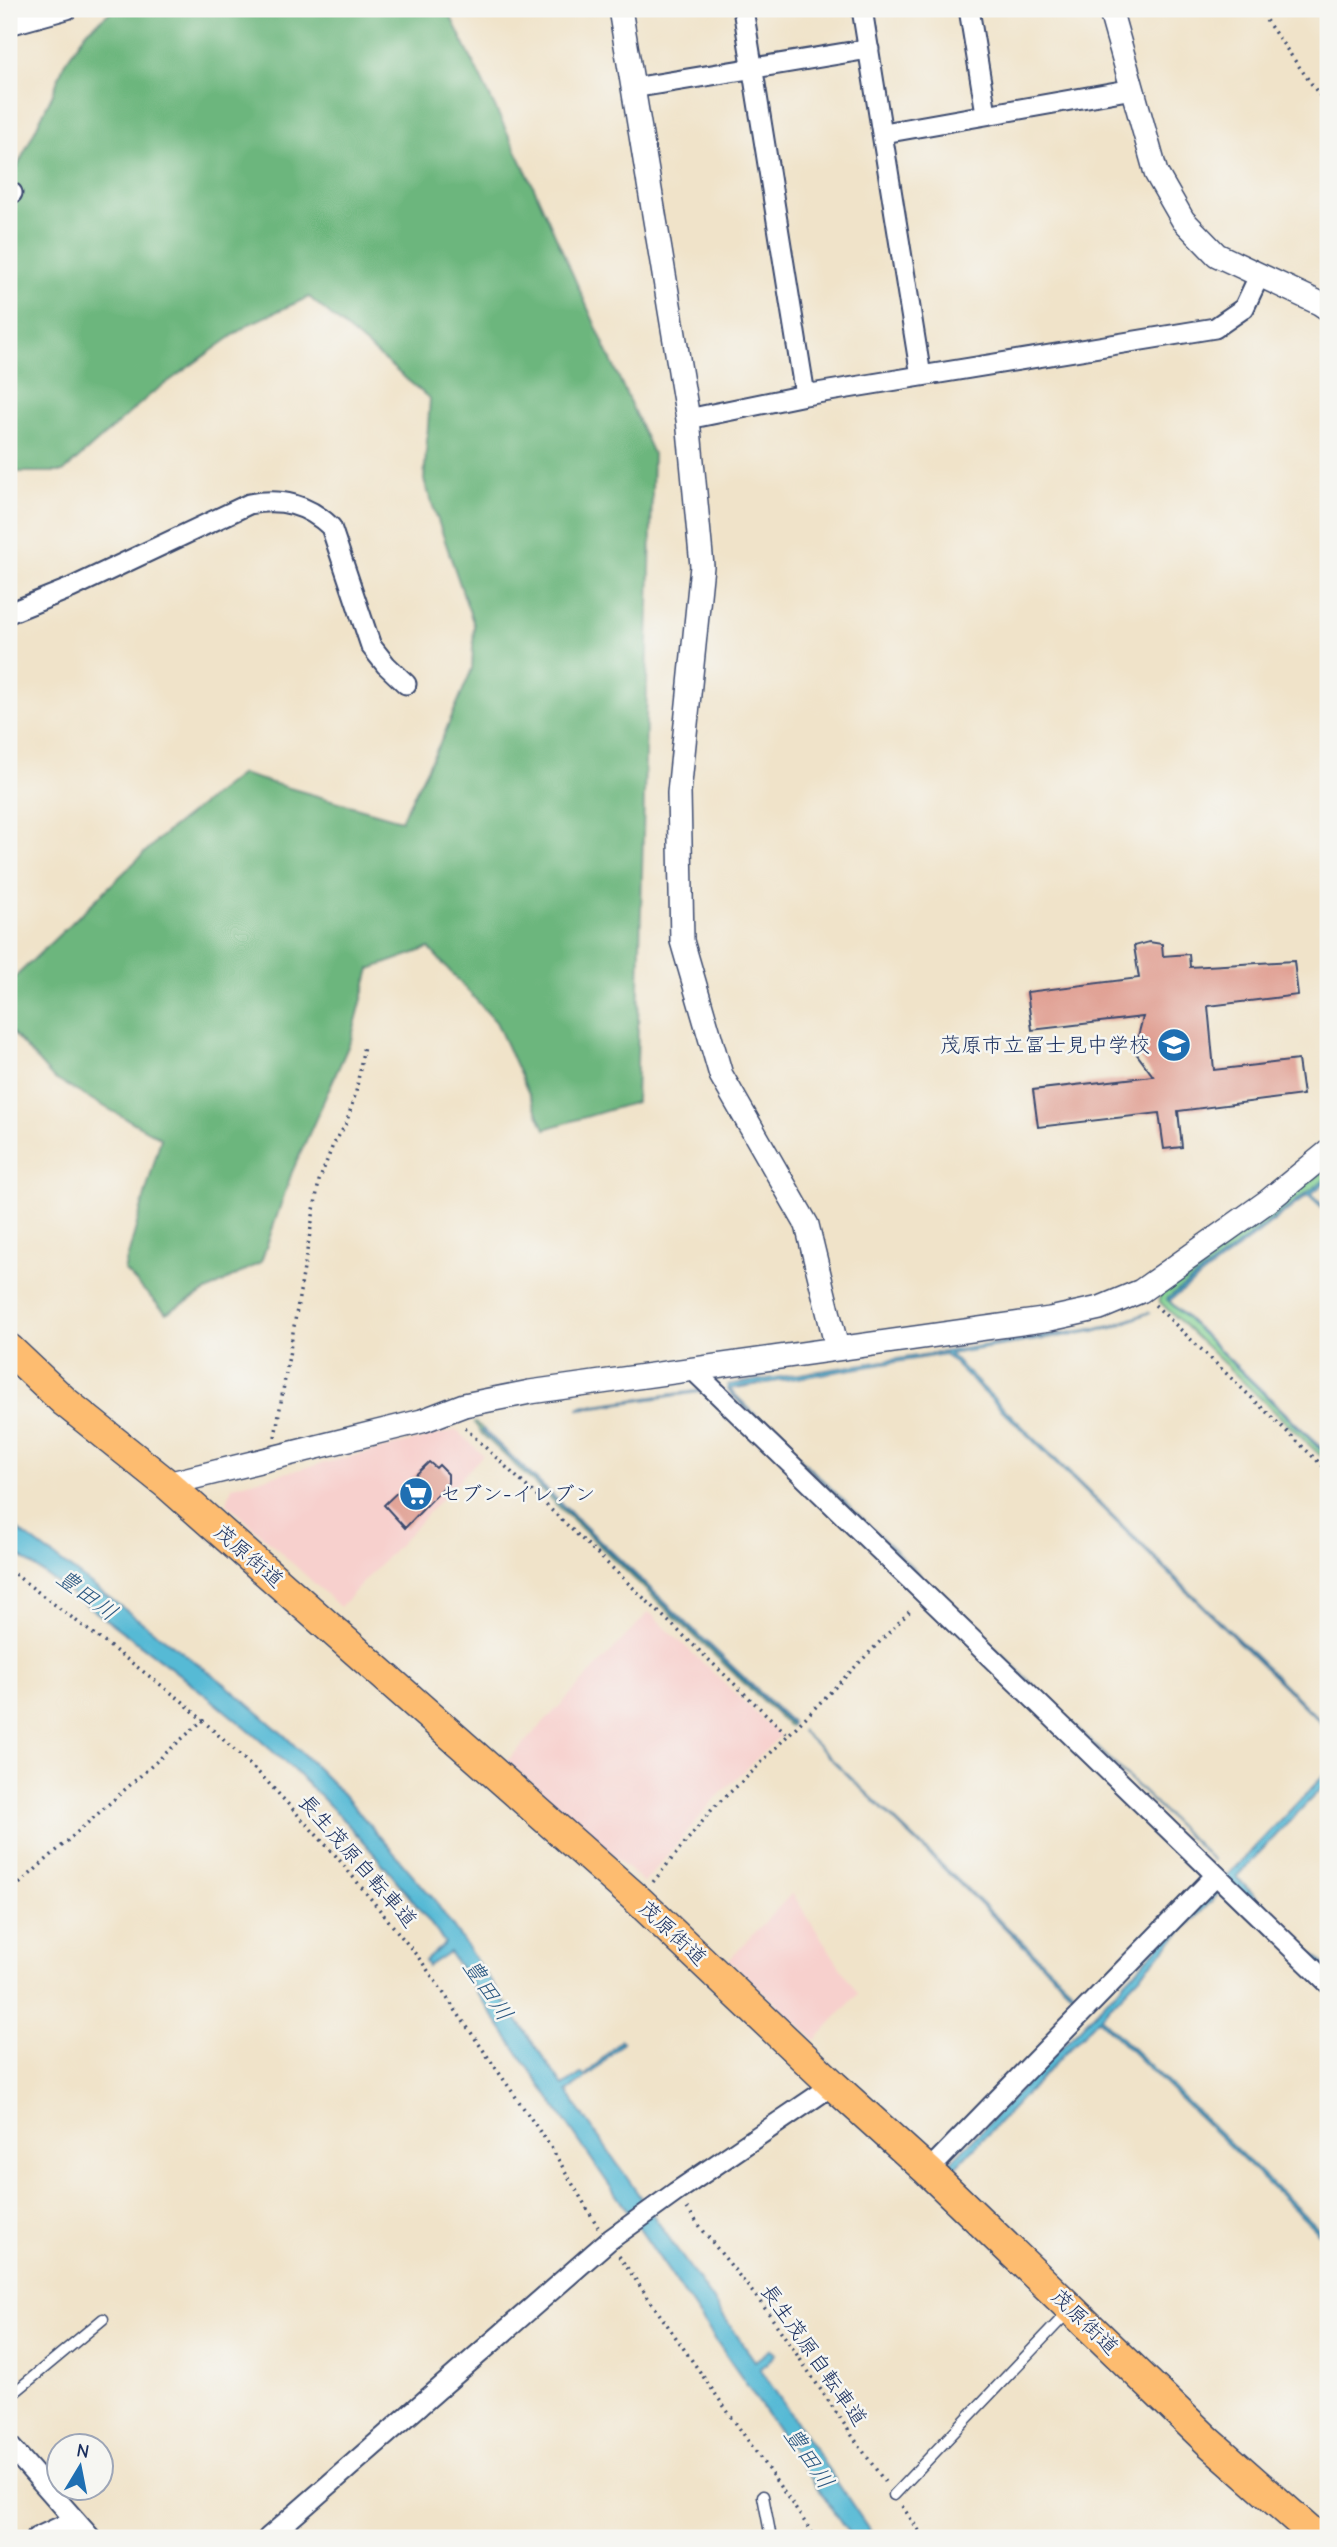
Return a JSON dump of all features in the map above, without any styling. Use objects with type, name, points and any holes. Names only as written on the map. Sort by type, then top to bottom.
[{"type":"main road","name":"茂原街道","points":[[9,1349],[65,1402],[167,1484],[638,1900],[928,2171],[1208,2441],[1318,2538]]},
{"type":"street","points":[[9,26],[67,9]]},
{"type":"street","points":[[620,9],[688,419],[702,566],[679,793],[682,941],[721,1076],[807,1224],[836,1348]]},
{"type":"street","points":[[743,9],[805,395]]},
{"type":"street","points":[[862,9],[921,376]]},
{"type":"street","points":[[969,9],[986,113]]},
{"type":"street","points":[[1110,9],[1156,173],[1183,220],[1217,255],[1261,274],[1328,309]]},
{"type":"street","points":[[633,88],[869,49]]},
{"type":"street","points":[[884,133],[1133,89]]},
{"type":"street","points":[[688,419],[805,395],[1215,328],[1244,308],[1261,274]]},
{"type":"street","points":[[9,613],[71,588],[249,504],[270,500],[293,503],[319,516],[331,527],[371,646],[406,684]]},
{"type":"street","points":[[167,1484],[422,1421],[464,1405],[530,1392],[1049,1319],[1100,1308],[1141,1291],[1268,1201],[1328,1152]]},
{"type":"street","points":[[692,1368],[1328,1983]]},
{"type":"street","points":[[928,2171],[1216,1875]]},
{"type":"street","points":[[268,2538],[608,2241],[833,2085]]},
{"type":"street","points":[[9,2445],[91,2538]]},
{"type":"street","points":[[36,2538],[75,2520]]},
{"type":"lane","points":[[894,2495],[1071,2308]]},
{"type":"lane","points":[[9,2397],[103,2319]]},
{"type":"lane","points":[[763,2496],[771,2538]]},
{"type":"path","points":[[1258,9],[1328,107]]},
{"type":"path","points":[[271,1459],[319,1181],[333,1145],[346,1124],[356,1092],[364,1045]]},
{"type":"path","points":[[1141,1291],[1328,1471]]},
{"type":"path","points":[[448,1412],[788,1735]]},
{"type":"path","name":"長生茂原自転車道","points":[[9,1570],[149,1675],[203,1720],[262,1776],[318,1836],[415,1953],[552,2149],[588,2214],[816,2538]]},
{"type":"path","points":[[638,1900],[715,1806],[925,1595]]},
{"type":"path","points":[[9,1893],[203,1720]]},
{"type":"path","name":"長生茂原自転車道","points":[[676,2192],[706,2236],[768,2313],[924,2538]]},
{"type":"shaded area","points":[[457,1430],[483,1455],[340,1607],[227,1503],[232,1486]]},
{"type":"shaded area","points":[[649,1612],[780,1736],[712,1802],[644,1883],[507,1761]]},
{"type":"shaded area","points":[[792,1893],[858,1994],[815,2040],[729,1960]]},
{"type":"green space","points":[[114,9],[447,9],[531,181],[653,454],[636,1102],[545,1129],[496,1022],[429,948],[370,969],[351,1040],[292,1172],[261,1262],[166,1313],[124,1270],[161,1138],[53,1078],[9,1029],[9,983],[163,835],[241,774],[401,820],[443,737],[472,669],[474,625],[424,480],[430,399],[309,297],[249,324],[151,394],[63,472],[9,472],[9,184],[64,64],[87,31]]},
{"type":"green space","points":[[1328,1168],[1328,1177],[1167,1299],[1328,1457],[1328,1463],[1160,1302],[1159,1292]]},
{"type":"green space","points":[[474,1422],[483,1429],[482,1431],[791,1725],[482,1434]]},
{"type":"water","points":[[1328,1177],[1328,1180],[1311,1194],[1328,1214],[1308,1195],[1169,1301],[1167,1299]]},
{"type":"water","points":[[1171,1303],[1328,1454],[1328,1457]]},
{"type":"water","points":[[1150,1312],[1113,1328],[949,1354],[1328,1730],[945,1354],[729,1389],[1214,1861],[727,1390],[728,1385],[1112,1326]]},
{"type":"water","points":[[706,1391],[579,1409],[579,1407]]},
{"type":"water","points":[[483,1429],[792,1723],[791,1725],[482,1431]]},
{"type":"water","name":"豊田川","points":[[9,1523],[225,1684],[285,1736],[343,1794],[433,1898],[563,2086],[581,2074],[585,2076],[621,2040],[623,2042],[593,2072],[567,2092],[755,2361],[771,2349],[776,2354],[760,2369],[875,2538],[852,2538],[449,1952],[428,1966],[425,1961],[445,1943],[379,1859],[306,1782],[235,1719],[161,1660],[9,1548]]},
{"type":"water","points":[[801,1730],[1084,2001],[1082,2003]]},
{"type":"water","points":[[1328,1771],[1328,1781],[1236,1877],[1328,1968],[1328,1972],[1222,1890],[1100,2017],[1328,2238],[1328,2242],[1098,2019],[954,2169],[949,2164]]},
{"type":"building","name":"茂原市立冨士見中学校","points":[[1149,942],[1162,944],[1163,956],[1189,954],[1190,967],[1294,961],[1298,995],[1208,1006],[1214,1070],[1298,1060],[1303,1095],[1178,1111],[1182,1147],[1164,1149],[1159,1113],[1038,1127],[1033,1090],[1153,1076],[1135,1048],[1143,1017],[1032,1030],[1027,992],[1139,978],[1134,946]]},
{"type":"building","name":"セブン-イレブン","points":[[429,1462],[436,1468],[439,1465],[448,1474],[448,1483],[405,1528],[384,1505]]},
{"type":"place","name":"茂原市立冨士見中学校","points":[[1174,1045]]},
{"type":"place","name":"セブン-イレブン","points":[[416,1494]]}]
